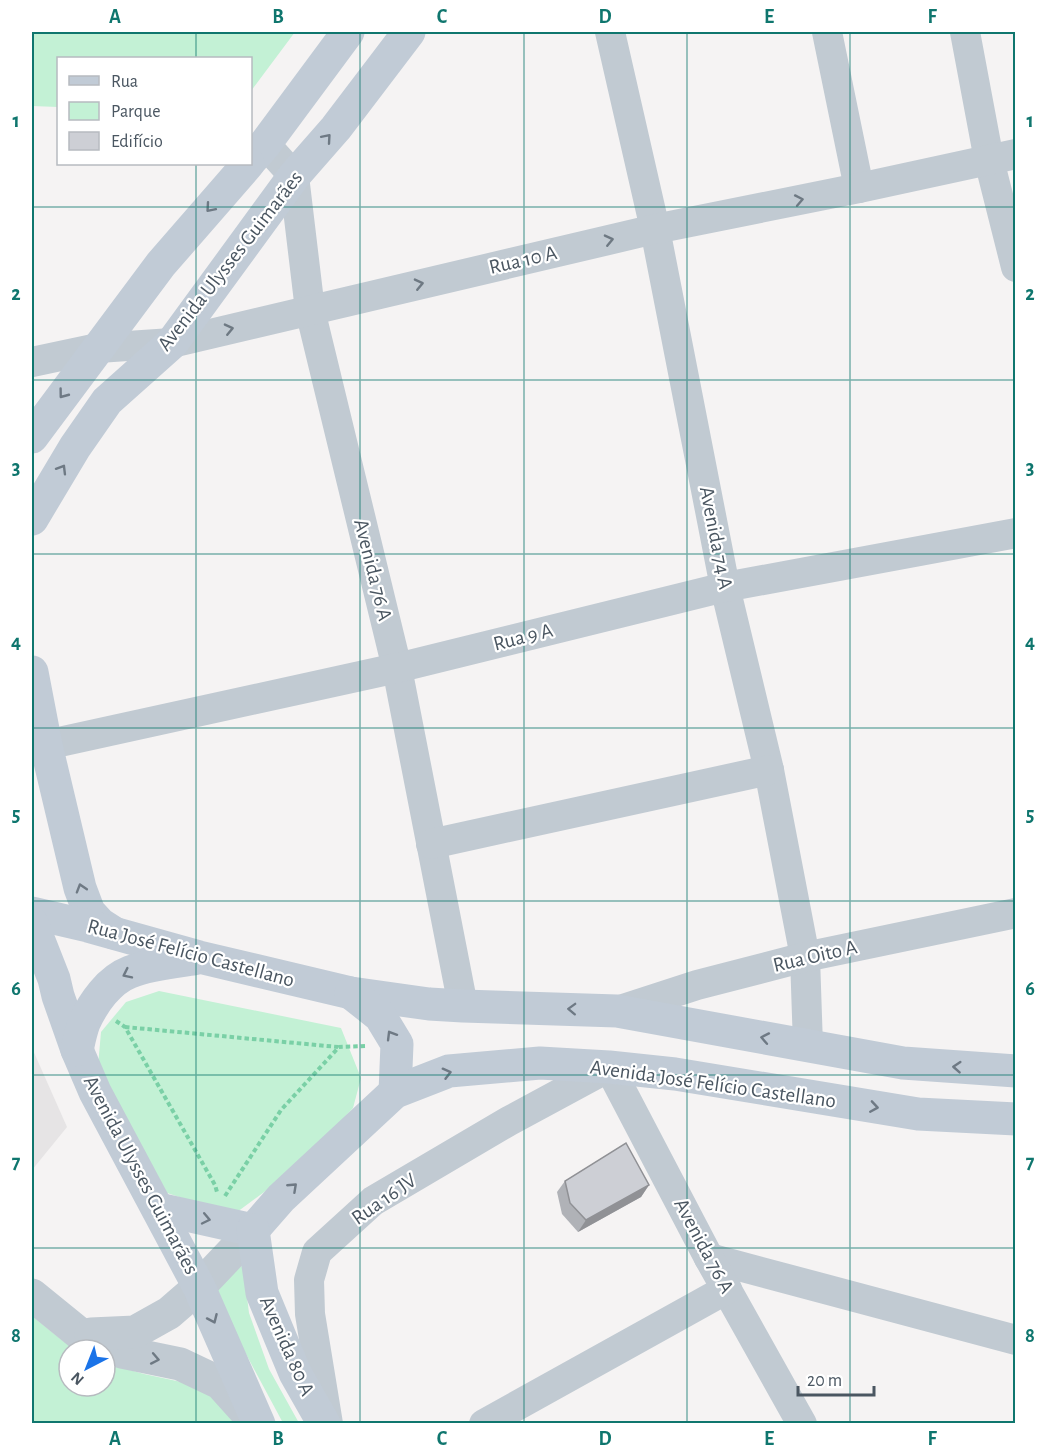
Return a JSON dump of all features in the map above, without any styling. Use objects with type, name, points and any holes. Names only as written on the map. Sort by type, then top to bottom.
[{"type":"main road","points":[[254,156],[348,32]]},
{"type":"main road","name":"Avenida Ulysses Guimarães","points":[[32,519],[75,447],[107,400],[172,343],[294,176],[336,128],[409,32]]},
{"type":"main road","points":[[32,437],[160,264],[246,165]]},
{"type":"main road","points":[[32,672],[39,746],[83,896],[89,912],[100,924],[114,933]]},
{"type":"main road","name":"Rua José Felício Castellano","points":[[32,914],[88,926],[205,958],[351,993]]},
{"type":"main road","name":"Avenida Ulysses Guimarães","points":[[32,923],[54,978],[77,1050],[95,1092],[199,1287],[258,1424]]},
{"type":"main road","points":[[77,1050],[84,1024],[93,1005],[108,986],[128,972],[153,965],[205,958]]},
{"type":"main road","points":[[32,965],[58,996]]},
{"type":"main road","points":[[351,993],[429,1004],[617,1011],[903,1063],[1016,1071]]},
{"type":"main road","points":[[351,993],[380,1016],[397,1044],[395,1092]]},
{"type":"main road","name":"Avenida José Felício Castellano","points":[[233,1219],[281,1198],[395,1092],[449,1071],[540,1063],[609,1067],[675,1074],[918,1114],[1016,1119]]},
{"type":"main road","points":[[159,1209],[233,1219]]},
{"type":"main road","name":"Avenida 80 A","points":[[233,1219],[295,1374],[326,1424]]},
{"type":"street","name":"Avenida 74 A","points":[[610,32],[655,229],[725,587],[769,770],[805,957],[808,1046]]},
{"type":"street","points":[[827,32],[859,188]]},
{"type":"street","points":[[964,32],[1002,157],[1016,267]]},
{"type":"street","points":[[254,156],[294,176]]},
{"type":"street","name":"Rua 10 A","points":[[32,362],[98,348],[172,343],[655,229],[1002,157]]},
{"type":"street","name":"Avenida 76 A","points":[[294,176],[310,310],[397,668],[463,1006]]},
{"type":"street","name":"Rua 9 A","points":[[39,746],[397,668],[725,587],[1016,533]]},
{"type":"street","points":[[431,844],[769,770]]},
{"type":"street","name":"Rua Oito A","points":[[617,1011],[697,985],[805,957],[1016,913]]},
{"type":"street","name":"Avenida 76 A","points":[[609,1067],[709,1258],[802,1424]]},
{"type":"street","name":"Rua 16 JV","points":[[326,1424],[310,1314],[309,1280],[317,1252],[374,1201],[500,1127],[609,1067]]},
{"type":"street","points":[[80,1334],[135,1332],[169,1313],[199,1287],[233,1219]]},
{"type":"street","points":[[709,1258],[1016,1340]]},
{"type":"street","points":[[484,1424],[727,1289]]},
{"type":"street","points":[[32,1295],[80,1334],[122,1352],[180,1364],[220,1383],[258,1424]]},
{"type":"path","points":[[93,1005],[125,1027],[233,1219]]},
{"type":"path","points":[[125,1027],[339,1047],[397,1044]]},
{"type":"path","points":[[233,1219],[281,1110],[339,1047]]},
{"type":"shaded area","points":[[32,1048],[67,1127],[32,1170]]},
{"type":"green space","points":[[32,32],[295,32],[252,90],[252,57],[57,57],[57,107],[32,106]]},
{"type":"green space","points":[[159,991],[341,1028],[361,1078],[353,1108],[301,1165],[233,1215],[167,1193],[98,1066],[101,1032],[126,1002]]},
{"type":"green space","points":[[243,1265],[249,1313],[269,1369],[299,1423],[283,1423],[213,1288]]},
{"type":"green space","points":[[32,1316],[59,1338],[57,1338],[57,1398],[117,1398],[117,1366],[186,1383],[220,1400],[242,1423],[32,1423]]},
{"type":"building","points":[[626,1143],[649,1185],[586,1220],[570,1203],[565,1181]]}]
